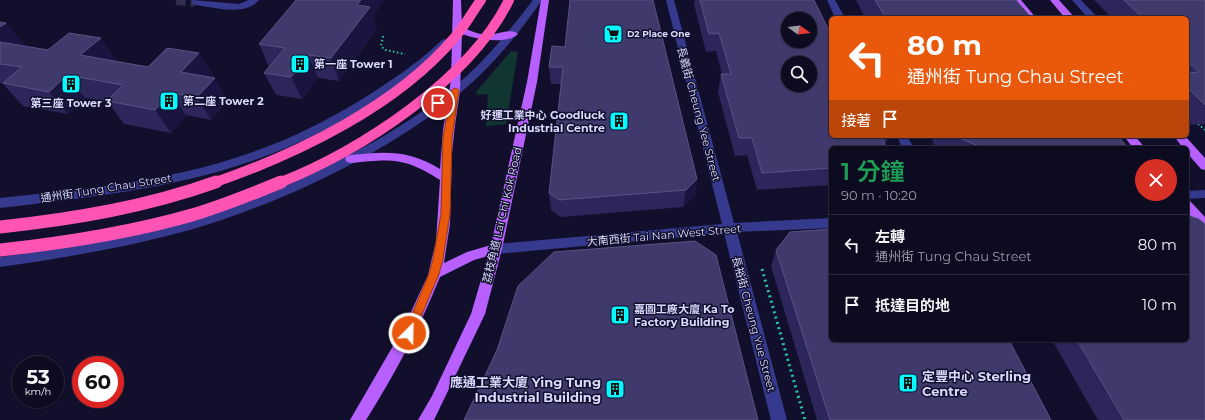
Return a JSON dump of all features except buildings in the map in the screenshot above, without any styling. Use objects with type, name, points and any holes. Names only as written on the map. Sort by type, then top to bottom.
[{"type":"highway","points":[[0,227],[86,216],[146,204],[243,174],[328,133],[361,115],[401,86],[426,67],[450,43],[465,26],[481,0]]},
{"type":"highway","points":[[0,250],[100,237],[140,229],[182,218],[277,186],[325,162],[398,119],[429,95],[474,51],[493,28],[509,0]]},
{"type":"main road","points":[[358,420],[380,385],[409,333],[434,274],[438,259],[445,214],[448,138],[455,90],[457,0]]},
{"type":"main road","name":"荔枝角道 Lai Chi Kok Road","points":[[426,420],[478,314],[496,249],[532,82],[545,0]]},
{"type":"main road","points":[[1016,0],[1029,16]]},
{"type":"main road","points":[[1054,0],[1068,16]]},
{"type":"main road","points":[[457,28],[471,36],[482,38],[497,38],[513,34]]},
{"type":"main road","points":[[1131,138],[1137,146]]},
{"type":"main road","points":[[1181,138],[1188,146]]},
{"type":"main road","points":[[1189,148],[1205,166]]},
{"type":"main road","points":[[351,159],[378,157],[405,158],[415,161],[446,178]]},
{"type":"main road","points":[[1189,207],[1205,225]]},
{"type":"main road","points":[[434,274],[471,256],[496,249]]},
{"type":"street","points":[[198,0],[195,2],[239,7],[246,6],[255,0]]},
{"type":"street","points":[[0,262],[38,257],[126,240],[199,222],[257,202],[351,159],[400,130],[455,90],[494,55],[513,34],[538,0]]},
{"type":"street","name":"長義街 Cheung Yee Street","points":[[670,0],[729,228]]},
{"type":"street","points":[[831,0],[839,16]]},
{"type":"street","points":[[1076,0],[1090,16]]},
{"type":"street","name":"通州街 Tung Chau Street","points":[[0,203],[108,190],[164,180],[230,164],[277,147],[330,123],[401,79],[424,62],[457,28]]},
{"type":"street","points":[[1189,195],[1205,194]]},
{"type":"street","name":"大南西街 Tai Nan West Street","points":[[496,249],[729,228],[829,223]]},
{"type":"street","name":"長裕街 Cheung Yue Street","points":[[729,228],[779,420]]},
{"type":"path","points":[[383,36],[381,46],[385,50],[409,55]]},
{"type":"path","points":[[1198,124],[1205,130]]},
{"type":"path","points":[[762,267],[805,420]]},
{"type":"green space","points":[[511,51],[518,52],[506,124],[486,126],[488,94],[477,95],[476,92]]},
{"type":"tunnel","points":[[176,0],[195,2]]},
{"type":"place","name":"D2 Place One","points":[[613,34]]},
{"type":"place","name":"第一座 Tower 1","points":[[300,64]]},
{"type":"place","name":"第三座 Tower 3","points":[[71,84]]},
{"type":"place","name":"第二座 Tower 2","points":[[169,101]]},
{"type":"place","name":"好運工業中心 Goodluck Industrial Centre","points":[[619,121]]},
{"type":"place","name":"嘉圖工廠大廈 Ka To Factory Building","points":[[620,315]]},
{"type":"place","name":"定豐中心 Sterling Centre","points":[[908,383]]},
{"type":"place","name":"應通工業大廈 Ying Tung Industrial Building","points":[[615,389]]},
{"type":"route","points":[[409,333],[434,274],[438,259],[445,214],[448,138],[455,90],[438,103]]}]
